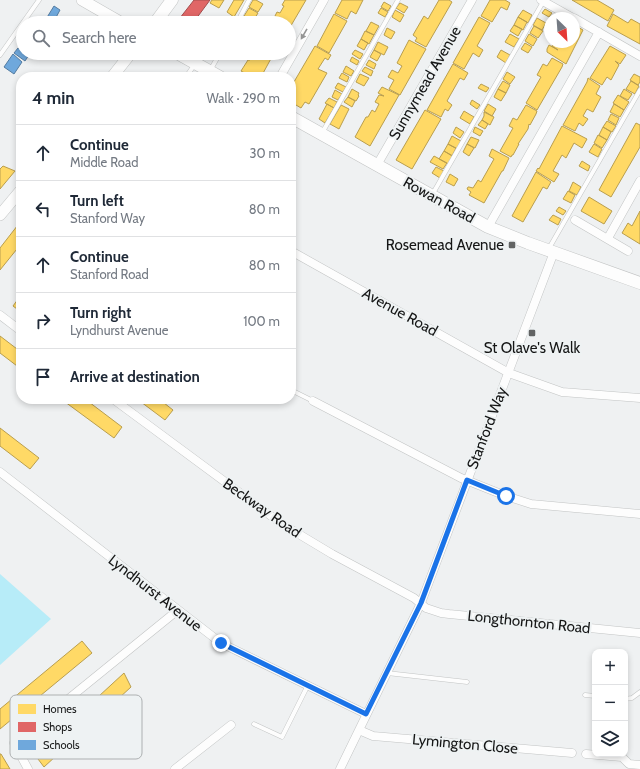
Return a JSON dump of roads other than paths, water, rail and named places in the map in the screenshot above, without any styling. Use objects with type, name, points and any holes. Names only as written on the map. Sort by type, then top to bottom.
[{"type":"main road","points":[[160,16],[172,0]]},
{"type":"main road","points":[[190,60],[211,72]]},
{"type":"main road","name":"Rowan Road","points":[[296,120],[488,227],[640,283]]},
{"type":"street","points":[[82,0],[110,16]]},
{"type":"street","points":[[296,49],[324,0]]},
{"type":"street","name":"Sunnymead Avenue","points":[[377,165],[472,0]]},
{"type":"street","points":[[543,1],[563,12]]},
{"type":"street","points":[[580,21],[640,56]]},
{"type":"street","points":[[488,227],[599,32]]},
{"type":"street","points":[[116,72],[125,60]]},
{"type":"street","points":[[283,72],[290,60]]},
{"type":"street","points":[[608,238],[640,181]]},
{"type":"street","points":[[0,215],[16,196]]},
{"type":"street","points":[[575,220],[628,251]]},
{"type":"street","name":"Stanford Way","points":[[340,769],[421,603],[509,372],[551,251]]},
{"type":"street","name":"Avenue Road","points":[[296,254],[509,372],[562,392],[640,398]]},
{"type":"street","points":[[0,315],[16,327]]},
{"type":"street","points":[[313,402],[454,475],[506,496],[531,504],[640,514]]},
{"type":"street","name":"Beckway Road","points":[[120,404],[282,524],[332,554],[421,603]]},
{"type":"street","name":"Lyndhurst Avenue","points":[[0,472],[221,643],[366,714]]},
{"type":"street","name":"Longthornton Road","points":[[421,603],[426,608],[441,613],[640,633]]},
{"type":"street","points":[[73,695],[178,610]]},
{"type":"street","points":[[175,769],[231,725]]},
{"type":"street","name":"Lymington Close","points":[[359,730],[373,736],[572,753]]},
{"type":"street","points":[[586,754],[622,757],[629,766],[640,765]]},
{"type":"street","points":[[23,759],[28,769]]},
{"type":"lane","points":[[28,16],[39,0]]},
{"type":"lane","points":[[240,16],[249,0]]},
{"type":"lane","points":[[322,134],[398,0]]},
{"type":"lane","points":[[432,196],[543,1]]},
{"type":"lane","points":[[0,55],[16,32]]},
{"type":"lane","points":[[215,72],[218,60]]},
{"type":"lane","points":[[189,72],[195,63]]},
{"type":"lane","points":[[551,251],[640,90]]},
{"type":"lane","points":[[296,393],[313,402]]},
{"type":"lane","points":[[387,673],[467,682]]},
{"type":"lane","points":[[254,724],[282,737],[308,685]]},
{"type":"lane","points":[[628,699],[632,698],[640,692]]},
{"type":"lane","points":[[585,695],[592,696]]},
{"type":"place","name":"Rosemead Avenue","points":[[512,245]]},
{"type":"place","name":"St Olave's Walk","points":[[532,333]]}]
